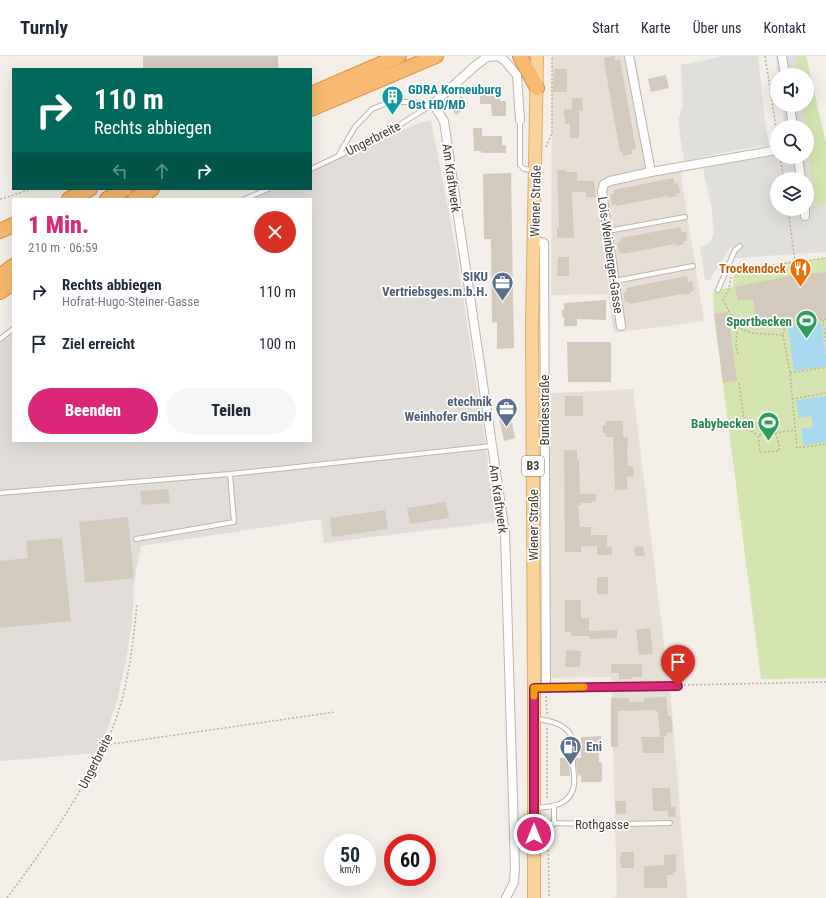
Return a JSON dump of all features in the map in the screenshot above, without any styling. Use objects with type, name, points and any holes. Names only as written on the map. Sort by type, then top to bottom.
[{"type":"highway","points":[[312,94],[399,56]]},
{"type":"highway","points":[[312,109],[436,56]]},
{"type":"highway","points":[[520,56],[537,88]]},
{"type":"highway","points":[[71,198],[88,190]]},
{"type":"highway","points":[[109,198],[123,190]]},
{"type":"highway","points":[[137,198],[150,190]]},
{"type":"highway","points":[[0,231],[12,225]]},
{"type":"highway","points":[[0,276],[12,267]]},
{"type":"highway","points":[[0,292],[12,284]]},
{"type":"main road","name":"Wiener Straße","points":[[534,898],[534,719],[540,688],[538,325],[534,240],[537,56]]},
{"type":"street","points":[[433,104],[487,57],[498,56],[504,60],[517,75],[520,120]]},
{"type":"street","points":[[629,56],[651,172]]},
{"type":"street","points":[[782,56],[784,68]]},
{"type":"street","name":"Am Kraftwerk","points":[[433,104],[444,121],[505,533],[515,877],[506,898]]},
{"type":"street","name":"Lois-Weinberger-Gasse","points":[[621,326],[602,191],[604,184],[610,181],[651,172],[770,151]]},
{"type":"lane","points":[[338,156],[355,127],[372,108],[390,102],[433,104]]},
{"type":"lane","name":"Ungerbreite","points":[[312,169],[383,136],[433,104]]},
{"type":"lane","points":[[520,120],[520,165],[524,169],[535,170]]},
{"type":"lane","points":[[247,198],[266,190]]},
{"type":"lane","points":[[608,231],[685,217]]},
{"type":"lane","points":[[718,290],[735,250],[740,246]]},
{"type":"lane","points":[[615,281],[693,266]]},
{"type":"lane","points":[[0,339],[12,330]]},
{"type":"lane","points":[[0,493],[230,474],[492,446]]},
{"type":"lane","points":[[136,539],[234,522],[230,474]]},
{"type":"lane","points":[[540,688],[678,686]]},
{"type":"lane","points":[[534,719],[547,720],[559,724],[572,737],[574,784],[572,794],[565,801],[554,807],[534,808]]},
{"type":"lane","points":[[554,807],[554,824]]},
{"type":"lane","name":"Rothgasse","points":[[534,823],[670,823]]},
{"type":"path","points":[[546,147],[552,134],[552,56]]},
{"type":"path","points":[[765,56],[775,120]]},
{"type":"path","points":[[0,199],[28,190]]},
{"type":"path","points":[[789,216],[795,262]]},
{"type":"path","points":[[738,354],[736,346],[737,327],[723,300],[729,288],[733,270],[826,258]]},
{"type":"path","points":[[826,319],[785,326],[783,335],[790,373],[797,448],[826,444]]},
{"type":"path","points":[[823,320],[826,343]]},
{"type":"path","points":[[737,327],[751,333],[783,335]]},
{"type":"path","points":[[790,373],[826,367]]},
{"type":"path","points":[[739,383],[745,428],[758,435],[795,430]]},
{"type":"path","points":[[792,398],[826,393]]},
{"type":"path","points":[[758,435],[760,452],[779,451],[775,433]]},
{"type":"path","name":"Ungerbreite","points":[[7,898],[38,857],[70,807],[106,745],[125,687],[132,649],[137,605]]},
{"type":"path","points":[[678,686],[826,682]]},
{"type":"path","points":[[540,688],[547,720],[548,808]]},
{"type":"path","points":[[106,745],[335,712]]},
{"type":"path","points":[[548,824],[549,898]]},
{"type":"shaded area","points":[[552,56],[635,56],[655,168],[679,163],[704,321],[614,333],[608,294],[551,295]]},
{"type":"shaded area","points":[[725,56],[758,56],[769,145],[684,161],[678,121],[683,105],[681,65]]},
{"type":"shaded area","points":[[776,56],[795,56],[796,68],[777,68]]},
{"type":"shaded area","points":[[783,112],[803,112],[804,120],[784,120]]},
{"type":"shaded area","points":[[431,120],[456,250],[497,522],[324,543],[321,519],[141,546],[134,583],[132,622],[126,660],[118,697],[98,753],[0,761],[0,343],[12,336],[12,442],[312,442],[312,198],[253,198],[271,190],[312,190],[312,171],[417,124]]},
{"type":"shaded area","points":[[770,156],[770,164],[809,164],[810,172],[770,172],[770,216],[814,216],[814,205],[826,204],[826,252],[736,258],[731,246],[710,280],[705,280],[700,248],[711,242],[714,232],[712,211],[703,168]]},
{"type":"shaded area","points":[[633,389],[672,711],[687,898],[605,898],[617,897],[611,677],[543,678],[540,394]]},
{"type":"green space","points":[[795,56],[806,56],[809,68],[796,68]]},
{"type":"green space","points":[[814,91],[826,143],[826,204],[814,205],[814,172],[810,172],[809,164],[814,164],[814,120],[804,120],[803,112],[814,112]]},
{"type":"green space","points":[[826,258],[826,678],[761,679],[714,314],[713,291],[733,287],[734,270]]},
{"type":"water","name":"Sportbecken","points":[[821,322],[826,366],[794,371],[788,327]]},
{"type":"water","points":[[826,396],[826,442],[804,445],[801,429],[813,427],[811,416],[799,418],[796,400]]},
{"type":"building","points":[[143,56],[278,56],[278,68],[143,68]]},
{"type":"building","points":[[615,56],[615,60],[620,59],[636,149],[632,150],[632,154],[623,156],[622,152],[620,152],[604,62],[604,58]]},
{"type":"building","points":[[554,69],[567,69],[567,92],[553,92]]},
{"type":"building","points":[[666,75],[669,88],[651,92],[648,79]]},
{"type":"building","points":[[480,94],[500,94],[500,101],[506,101],[506,116],[492,116],[491,104],[480,104]]},
{"type":"building","points":[[461,96],[468,106],[456,115],[448,105]]},
{"type":"building","points":[[572,98],[582,98],[583,111],[579,111],[579,138],[570,138],[570,124],[565,124],[564,109],[572,109]]},
{"type":"building","points":[[473,128],[482,128],[482,136],[502,136],[502,145],[506,145],[506,153],[481,153],[481,151],[474,151]]},
{"type":"building","points":[[557,170],[577,172],[577,181],[594,181],[596,198],[586,197],[586,192],[572,192],[574,238],[557,238],[557,227],[559,227]]},
{"type":"building","points":[[511,173],[514,348],[497,349],[497,322],[492,323],[491,239],[484,239],[483,174]]},
{"type":"building","points":[[673,178],[675,184],[678,183],[680,193],[676,194],[677,196],[668,198],[668,196],[616,206],[616,204],[612,205],[610,195],[614,194],[613,190]]},
{"type":"building","points":[[680,227],[682,232],[686,232],[687,241],[683,242],[684,244],[676,246],[675,244],[623,254],[623,252],[619,253],[617,243],[621,242],[620,238]]},
{"type":"building","points":[[558,257],[569,257],[569,276],[557,276]]},
{"type":"building","points":[[826,272],[826,318],[757,327],[753,299],[738,301],[735,287],[794,275]]},
{"type":"building","points":[[687,276],[688,282],[692,281],[694,291],[690,292],[690,294],[682,294],[629,304],[629,302],[625,302],[623,293],[627,292],[626,288]]},
{"type":"building","points":[[606,300],[606,320],[577,319],[577,326],[564,326],[562,310],[564,310],[564,303]]},
{"type":"building","points":[[728,312],[737,381],[723,383],[714,314]]},
{"type":"building","points":[[567,342],[611,342],[611,382],[568,382]]},
{"type":"building","points":[[565,396],[583,396],[583,416],[565,416]]},
{"type":"building","name":"etechnik Weinhofer GmbH","points":[[511,416],[515,438],[504,441],[499,418]]},
{"type":"building","points":[[606,421],[623,421],[623,437],[628,437],[628,466],[633,466],[634,476],[627,477],[627,489],[615,490],[613,437],[606,437],[606,433],[603,433],[603,425],[606,425]]},
{"type":"building","points":[[564,450],[577,450],[577,459],[579,459],[580,494],[596,494],[596,501],[592,501],[592,503],[581,503],[581,505],[578,505],[580,527],[591,527],[591,535],[607,535],[607,547],[612,547],[612,555],[597,555],[597,546],[581,546],[581,552],[565,552]]},
{"type":"building","points":[[168,489],[170,503],[142,505],[140,491]]},
{"type":"building","points":[[446,502],[449,518],[410,524],[407,508]]},
{"type":"building","points":[[385,510],[388,529],[332,537],[330,518]]},
{"type":"building","points":[[128,517],[134,578],[85,583],[79,522]]},
{"type":"building","points":[[62,538],[71,621],[0,628],[0,561],[28,558],[26,541]]},
{"type":"building","points":[[643,546],[645,556],[635,556],[634,547]]},
{"type":"building","points":[[597,577],[608,577],[608,594],[597,594]]},
{"type":"building","points":[[565,600],[581,600],[581,618],[589,618],[589,631],[617,630],[617,638],[590,639],[589,636],[571,636],[571,632],[565,632]]},
{"type":"building","points":[[650,628],[653,654],[639,655],[636,630]]},
{"type":"building","points":[[566,650],[581,651],[580,667],[565,667]]},
{"type":"building","points":[[611,664],[642,664],[642,677],[619,679],[619,673],[611,673]]},
{"type":"building","points":[[666,697],[668,716],[671,716],[673,732],[667,733],[667,736],[660,737],[658,712],[656,712],[656,710],[618,711],[618,747],[611,747],[611,698],[629,698],[629,702],[644,702],[644,698]]},
{"type":"building","points":[[601,736],[601,745],[598,745],[599,762],[602,762],[602,782],[581,782],[581,775],[578,776],[576,758],[581,758],[581,737]]},
{"type":"building","points":[[641,737],[664,737],[664,753],[643,753]]},
{"type":"building","points":[[560,758],[569,758],[570,776],[560,776]]},
{"type":"building","points":[[652,788],[670,788],[671,807],[675,807],[676,817],[668,817],[668,811],[653,811]]},
{"type":"building","points":[[615,801],[626,801],[626,814],[616,814]]},
{"type":"building","points":[[621,852],[634,852],[634,868],[621,868]]},
{"type":"building","points":[[676,854],[676,871],[673,872],[673,875],[667,875],[667,888],[644,888],[644,866],[664,865],[664,855]]},
{"type":"slow traffic","points":[[534,696],[534,688],[584,687]]},
{"type":"place","name":"GDRA Korneuburg Ost HD/MD","points":[[393,116]]},
{"type":"place","name":"Trockendock","points":[[801,288]]},
{"type":"place","name":"SIKU Vertriebsges.m.b.H.","points":[[503,302]]},
{"type":"place","name":"Sportbecken","points":[[807,340]]},
{"type":"place","name":"etechnik Weinhofer GmbH","points":[[507,428]]},
{"type":"place","name":"Babybecken","points":[[769,442]]},
{"type":"place","name":"Eni","points":[[570,766]]},
{"type":"route","points":[[534,834],[534,688],[678,686]]}]
